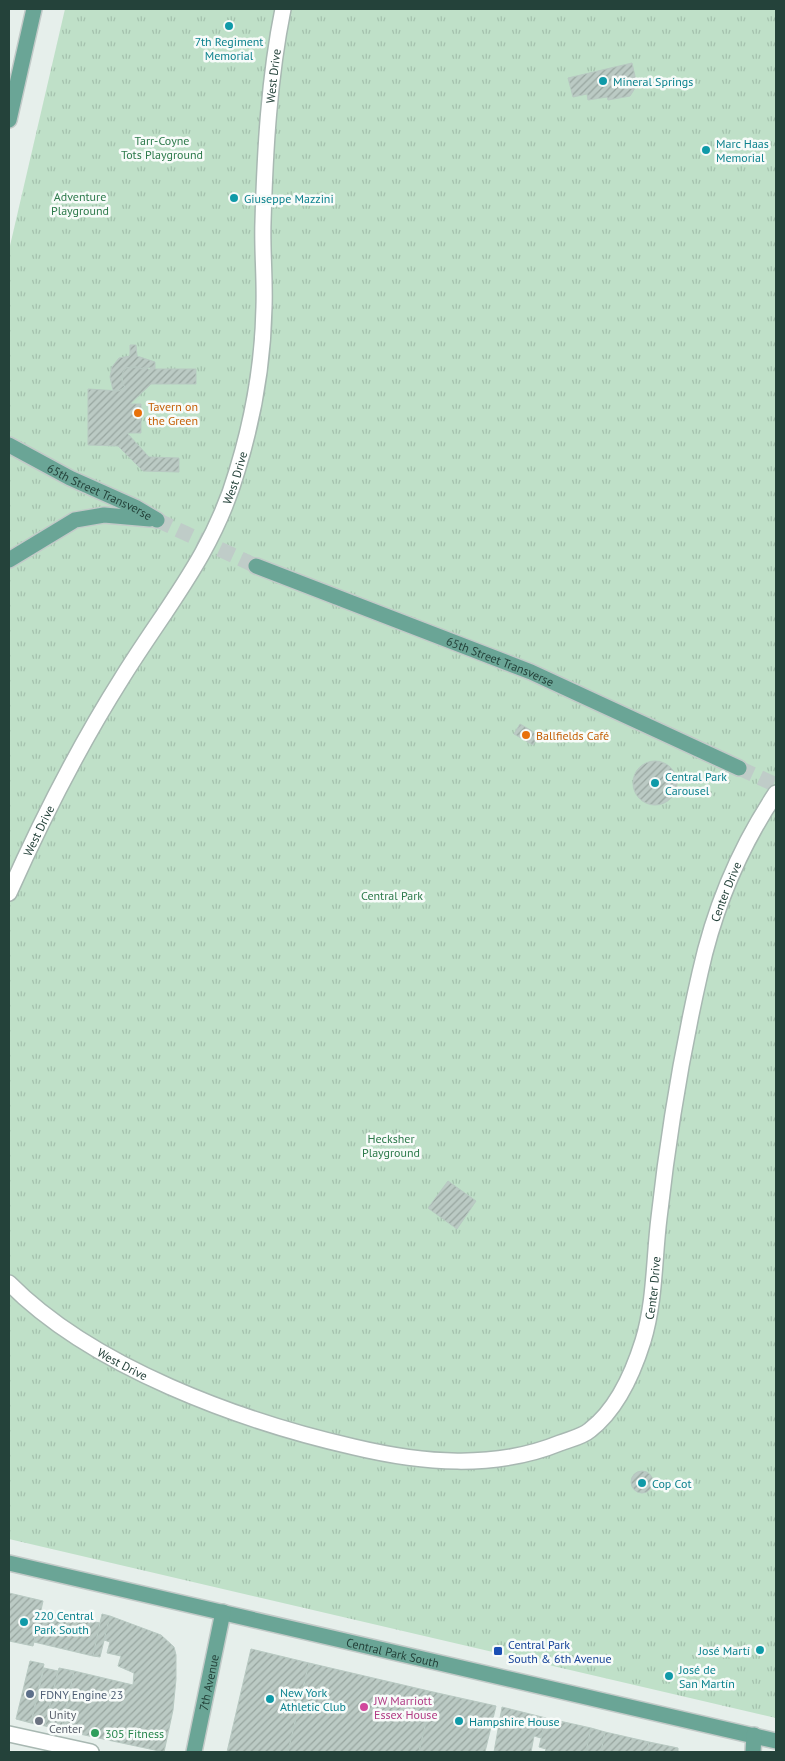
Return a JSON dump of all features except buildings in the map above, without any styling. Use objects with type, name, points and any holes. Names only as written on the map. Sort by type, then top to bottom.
[{"type":"main road","points":[[9,115],[34,9]]},
{"type":"main road","name":"65th Street Transverse","points":[[9,445],[70,478],[135,507],[157,520],[116,515],[85,517],[65,524],[9,560]]},
{"type":"main road","name":"65th Street Transverse","points":[[256,566],[531,672],[739,768]]},
{"type":"main road","name":"Central Park South","points":[[9,1563],[776,1740]]},
{"type":"main road","name":"7th Avenue","points":[[194,1752],[223,1612]]},
{"type":"main road","points":[[753,1752],[754,1736]]},
{"type":"street","name":"West Drive","points":[[9,893],[81,748],[123,675],[202,556],[224,509],[238,469],[250,422],[260,358],[264,306],[263,230],[265,174],[276,55],[284,9]]},
{"type":"street","name":"Center Drive","points":[[252,1418],[289,1430],[373,1452],[455,1461],[520,1456],[587,1433],[611,1407],[633,1367],[647,1326],[670,1144],[699,973],[715,918],[733,871],[774,796]]},
{"type":"street","name":"West Drive","points":[[9,1283],[28,1302],[66,1331],[101,1352],[183,1391],[252,1418]]},
{"type":"street","points":[[9,1734],[91,1752]]},
{"type":"green space","name":"Central Park","points":[[65,9],[776,9],[776,1718],[9,1539],[9,250]]},
{"type":"tunnel","points":[[157,520],[256,566]]},
{"type":"tunnel","points":[[739,768],[776,785]]},
{"type":"place","name":"7th Regiment Memorial","points":[[229,26]]},
{"type":"place","name":"Mineral Springs","points":[[603,81]]},
{"type":"place","name":"Marc Haas Memorial","points":[[706,150]]},
{"type":"place","name":"Giuseppe Mazzini","points":[[234,198]]},
{"type":"place","name":"Tavern on the Green","points":[[138,413]]},
{"type":"place","name":"Ballfields Café","points":[[526,735]]},
{"type":"place","name":"Central Park Carousel","points":[[655,783]]},
{"type":"place","name":"Cop Cot","points":[[642,1483]]},
{"type":"place","name":"220 Central Park South","points":[[24,1622]]},
{"type":"place","name":"José Martí","points":[[760,1650]]},
{"type":"place","name":"Central Park South & 6th Avenue","points":[[498,1651]]},
{"type":"place","name":"José de San Martín","points":[[669,1676]]},
{"type":"place","name":"FDNY Engine 23","points":[[30,1694]]},
{"type":"place","name":"New York Athletic Club","points":[[270,1699]]},
{"type":"place","name":"JW Marriott Essex House","points":[[364,1707]]},
{"type":"place","name":"Unity Center","points":[[39,1721]]},
{"type":"place","name":"Hampshire House","points":[[459,1721]]},
{"type":"place","name":"305 Fitness","points":[[95,1733]]},
{"type":"park label","name":"Tarr-Coyne Tots Playground","points":[[162,147]]},
{"type":"park label","name":"Adventure Playground","points":[[80,203]]},
{"type":"park label","name":"Hecksher Playground","points":[[391,1145]]}]
